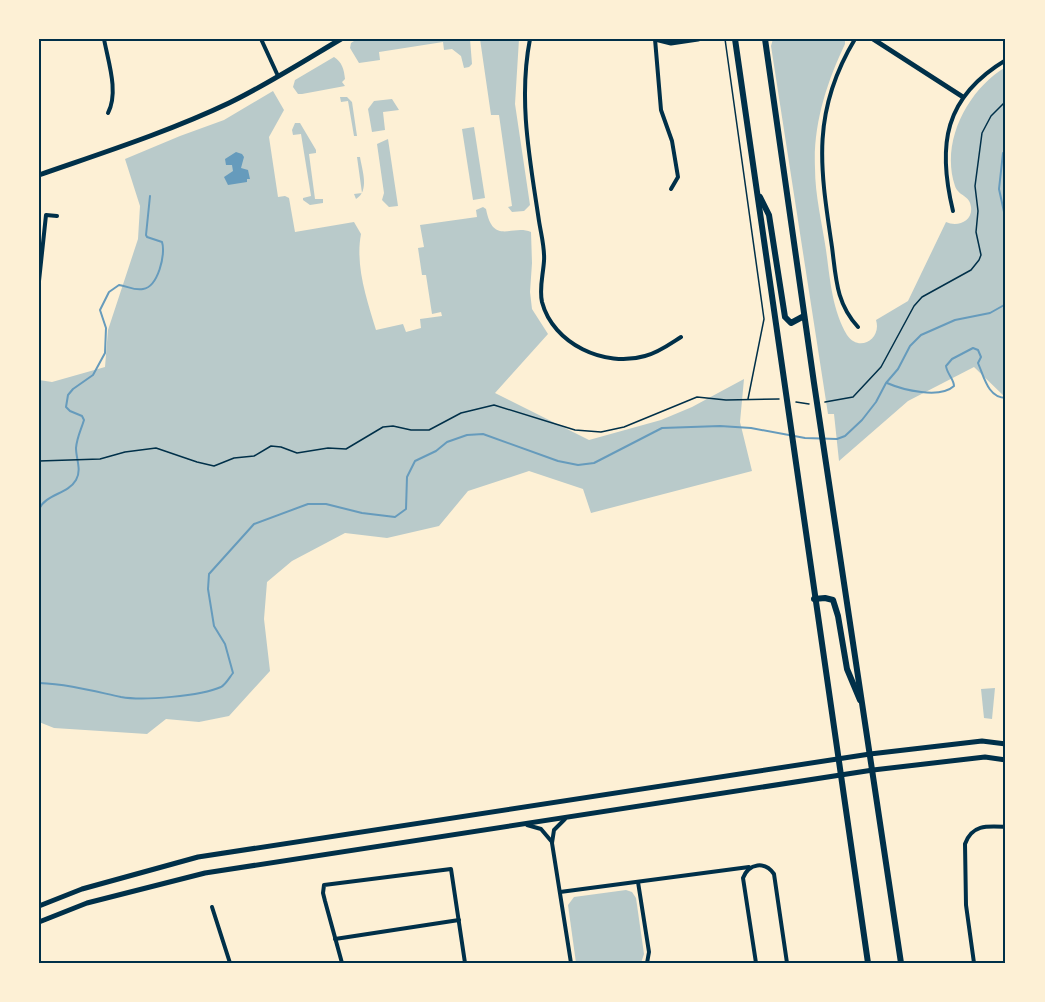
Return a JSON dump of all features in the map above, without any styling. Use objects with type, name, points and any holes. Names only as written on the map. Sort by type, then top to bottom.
[{"type":"main road","points":[[735,39],[868,963]]},
{"type":"main road","points":[[765,39],[813,383],[901,963]]},
{"type":"main road","points":[[756,192],[769,215],[785,317],[791,322],[804,316]]},
{"type":"main road","points":[[814,599],[833,600],[847,669],[863,706]]},
{"type":"street","points":[[104,39],[112,88],[112,104],[108,113]]},
{"type":"street","points":[[261,39],[279,77]]},
{"type":"street","points":[[39,175],[144,138],[218,108],[279,77],[341,39]]},
{"type":"street","points":[[530,39],[526,58],[524,105],[528,151],[544,252],[541,291],[546,313],[556,329],[572,343],[597,355],[612,358],[645,356],[681,337]]},
{"type":"street","points":[[670,189],[678,177],[672,141],[660,104],[655,39],[671,43],[698,39]]},
{"type":"street","points":[[855,39],[844,57],[831,89],[823,131],[821,158],[838,289],[846,315],[858,327]]},
{"type":"street","points":[[873,39],[963,97]]},
{"type":"street","points":[[953,211],[948,190],[945,147],[954,114],[963,97],[981,77],[1006,60]]},
{"type":"street","points":[[39,281],[46,215],[57,216]]},
{"type":"street","points":[[39,906],[82,889],[198,857],[870,754],[982,741],[1006,744]]},
{"type":"street","points":[[39,922],[97,900],[205,873],[873,770],[985,757],[1006,760]]},
{"type":"street","points":[[571,817],[558,824],[554,830],[552,843],[571,963]]},
{"type":"street","points":[[523,824],[533,825],[541,830],[552,843]]},
{"type":"street","points":[[974,963],[966,905],[965,844],[968,836],[982,826],[1006,827]]},
{"type":"street","points":[[753,867],[746,871],[744,876],[756,963]]},
{"type":"street","points":[[560,892],[767,867],[774,874],[787,963]]},
{"type":"street","points":[[342,963],[323,893],[324,885],[451,869],[465,963]]},
{"type":"street","points":[[732,870],[744,876]]},
{"type":"street","points":[[638,882],[649,952],[647,963]]},
{"type":"street","points":[[212,906],[230,963]]},
{"type":"street","points":[[336,939],[459,920]]},
{"type":"path","points":[[725,39],[764,319],[748,399]]},
{"type":"path","points":[[821,403],[853,397],[881,367],[914,306],[922,297],[964,274],[979,260],[981,255],[976,232],[978,211],[975,186],[982,133],[991,116],[1006,101]]},
{"type":"path","points":[[40,460],[110,458],[125,452],[156,448],[214,466],[234,458],[254,456],[271,446],[297,453],[328,448],[341,449],[383,428],[393,426],[411,430],[429,430],[460,413],[494,405],[563,427],[601,432],[624,427],[693,398],[785,400]]},
{"type":"path","points":[[794,401],[812,405]]},
{"type":"shaded area","points":[[357,39],[470,39],[472,64],[464,68],[461,56],[452,49],[444,50],[443,42],[379,52],[380,60],[359,63],[350,48],[351,43]]},
{"type":"shaded area","points":[[480,39],[519,39],[515,104],[530,205],[524,211],[512,212],[508,207],[512,206],[499,115],[491,115]]},
{"type":"shaded area","points":[[773,39],[845,39],[822,104],[816,135],[815,178],[835,305],[847,335],[857,343],[873,338],[877,327],[876,320],[908,301],[946,222],[955,224],[967,220],[971,212],[970,203],[955,186],[951,169],[951,152],[955,135],[969,103],[992,77],[1006,67],[1006,398],[974,367],[908,401],[839,461],[834,414],[828,414],[771,46]]},
{"type":"shaded area","points":[[334,57],[342,66],[345,79],[342,82],[345,86],[298,94],[293,87],[295,80]]},
{"type":"shaded area","points":[[273,91],[284,110],[269,137],[278,197],[289,198],[295,232],[354,222],[361,234],[361,271],[376,330],[403,324],[406,332],[421,328],[420,319],[442,316],[441,312],[432,314],[426,275],[422,275],[418,248],[424,247],[420,225],[477,217],[476,210],[483,207],[493,227],[498,230],[531,232],[532,309],[548,334],[495,393],[589,440],[661,420],[692,407],[744,379],[740,422],[752,471],[591,513],[583,489],[529,471],[468,491],[439,526],[387,538],[345,533],[292,561],[267,582],[264,619],[270,671],[229,716],[199,722],[166,719],[147,734],[54,728],[39,722],[39,380],[52,382],[105,367],[108,330],[138,239],[140,206],[125,159],[224,120]]},
{"type":"shaded area","points":[[340,97],[347,97],[352,102],[357,136],[354,136],[348,101],[341,102]]},
{"type":"shaded area","points":[[392,99],[399,110],[383,112],[385,130],[372,132],[368,109],[374,101]]},
{"type":"shaded area","points":[[295,123],[300,123],[316,150],[316,153],[309,154],[315,199],[323,199],[323,203],[310,205],[303,200],[311,196],[301,134],[293,135],[292,130]]},
{"type":"shaded area","points":[[474,127],[485,198],[473,200],[462,129]]},
{"type":"shaded area","points":[[388,139],[398,206],[389,207],[382,200],[384,193],[377,144]]},
{"type":"shaded area","points":[[357,157],[360,157],[363,174],[362,192]]},
{"type":"shaded area","points":[[995,688],[992,719],[984,718],[981,689]]},
{"type":"shaded area","points":[[626,890],[632,892],[636,898],[644,954],[641,963],[576,963],[568,905],[574,897]]},
{"type":"water","points":[[236,152],[244,157],[241,168],[248,170],[250,179],[247,179],[247,182],[228,185],[224,177],[233,171],[232,165],[226,165],[225,159]]},
{"type":"waterway","points":[[1006,151],[1003,153],[999,189],[1006,221]]},
{"type":"waterway","points":[[39,509],[47,500],[72,485],[78,476],[76,448],[84,420],[82,416],[66,407],[68,395],[93,375],[105,353],[106,328],[100,310],[109,292],[119,285],[137,289],[148,287],[160,269],[163,254],[162,242],[146,235],[150,196]]},
{"type":"waterway","points":[[39,683],[70,686],[131,698],[172,697],[221,687],[233,673],[225,644],[214,626],[208,589],[209,574],[254,524],[308,504],[326,504],[362,513],[395,517],[406,509],[407,477],[415,461],[436,451],[447,442],[467,435],[483,434],[558,461],[578,465],[594,463],[662,428],[720,426],[751,428],[805,438],[837,439],[845,436],[862,420],[898,369],[910,346],[921,335],[955,320],[990,313],[1006,304]]},
{"type":"waterway","points":[[887,383],[921,392],[948,390],[954,386],[946,366],[952,359],[973,348],[978,350],[981,357],[978,363],[989,388],[996,395],[1006,398]]}]
